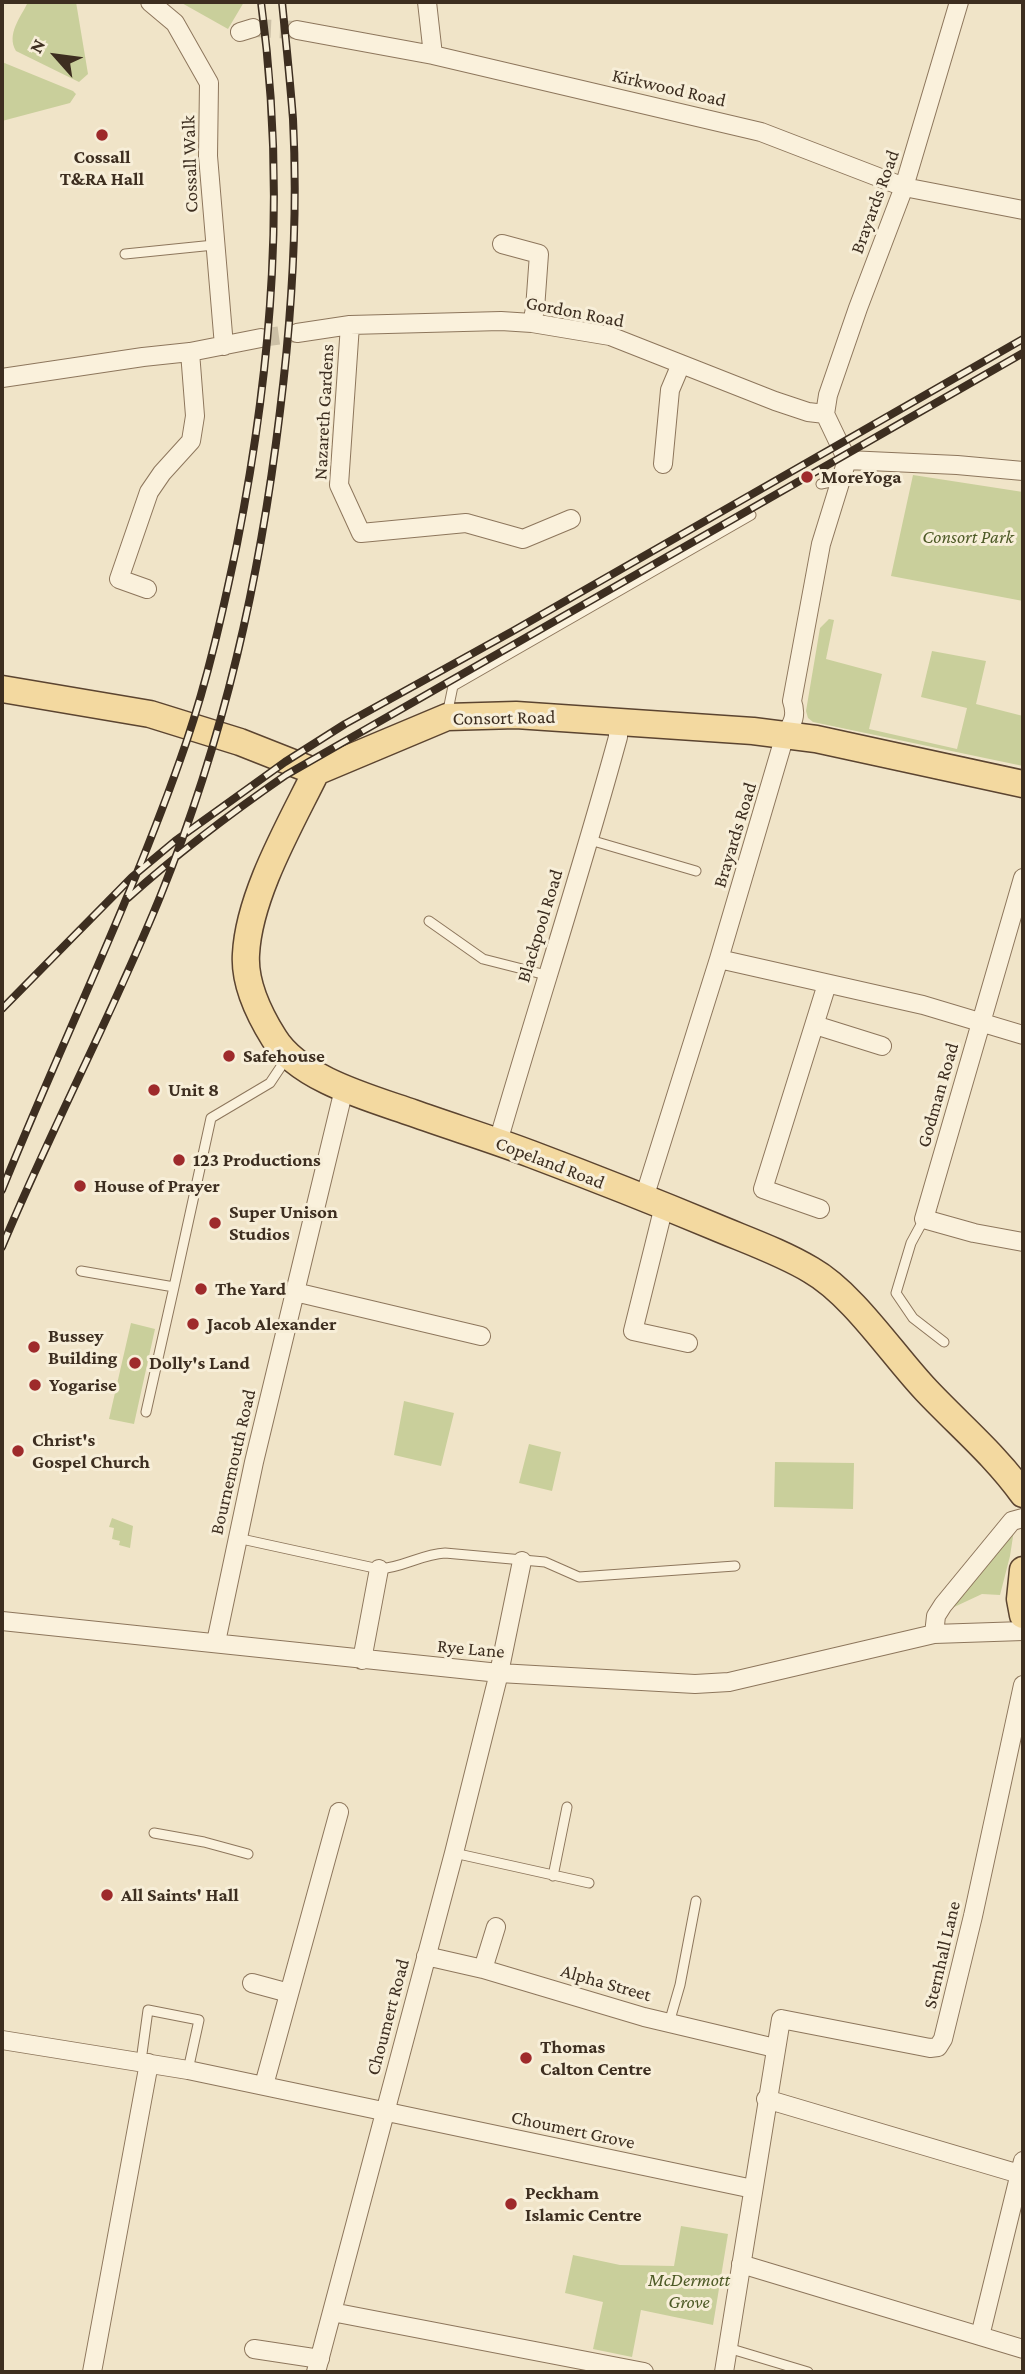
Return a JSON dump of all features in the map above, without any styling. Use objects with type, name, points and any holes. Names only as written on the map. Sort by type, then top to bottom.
[{"type":"main road","points":[[2,689],[150,714],[240,742],[316,772]]},
{"type":"main road","name":"Consort Road","points":[[316,772],[447,717],[516,715],[618,721],[816,739],[1023,784]]},
{"type":"main road","name":"Copeland Road","points":[[316,772],[272,863],[252,922],[246,956],[249,982],[260,1012],[276,1041],[289,1055],[314,1074],[345,1089],[498,1142],[654,1202],[788,1258],[826,1280],[844,1296],[925,1389],[1007,1472],[1023,1494]]},
{"type":"main road","points":[[1023,1570],[1020,1599],[1023,1615]]},
{"type":"street","name":"Cossall Walk","points":[[150,2],[175,23],[209,83],[208,156],[224,346]]},
{"type":"street","points":[[427,2],[433,55]]},
{"type":"street","name":"Brayards Road","points":[[825,414],[828,395],[904,187],[959,2]]},
{"type":"street","name":"Kirkwood Road","points":[[297,30],[433,55],[761,132],[904,187],[1023,211]]},
{"type":"street","points":[[502,244],[539,254],[532,323]]},
{"type":"street","name":"Gordon Road","points":[[297,333],[350,325],[500,321],[532,323],[610,336],[775,401],[808,412],[825,414]]},
{"type":"street","name":"Nazareth Gardens","points":[[350,325],[339,485],[361,533],[466,523],[523,539],[571,519]]},
{"type":"street","points":[[2,378],[143,356],[190,352],[261,338]]},
{"type":"street","points":[[147,589],[119,579],[149,492],[191,441],[195,416],[190,352]]},
{"type":"street","points":[[663,464],[670,390],[681,364]]},
{"type":"street","points":[[825,414],[847,460],[841,480]]},
{"type":"street","points":[[847,460],[946,464],[1023,471]]},
{"type":"street","name":"Brayards Road","points":[[688,1343],[633,1332],[654,1202],[719,959],[786,735],[794,722],[795,710],[792,701],[821,544],[841,480]]},
{"type":"street","name":"Blackpool Road","points":[[498,1142],[546,975],[590,840],[618,737],[618,721]]},
{"type":"street","name":"Godman Road","points":[[924,1219],[1023,878]]},
{"type":"street","points":[[719,959],[886,996],[1023,1035]]},
{"type":"street","points":[[820,1209],[763,1189],[827,984]]},
{"type":"street","points":[[815,1025],[882,1045]]},
{"type":"street","name":"Bournemouth Road","points":[[216,1642],[237,1538],[345,1089]]},
{"type":"street","points":[[924,1219],[974,1233],[1023,1242]]},
{"type":"street","points":[[295,1292],[481,1336]]},
{"type":"street","points":[[934,1634],[936,1616],[943,1605],[1012,1521],[1023,1518]]},
{"type":"street","name":"Choumert Road","points":[[318,2366],[454,1853],[499,1673],[522,1561]]},
{"type":"street","points":[[362,1660],[379,1569]]},
{"type":"street","name":"Rye Lane","points":[[2,1621],[499,1673],[695,1684],[729,1682],[934,1634],[1023,1631]]},
{"type":"street","name":"Sternhall Lane","points":[[775,2048],[781,2018],[938,2048],[943,2039],[973,1916],[1023,1685]]},
{"type":"street","points":[[2,2040],[145,2062],[264,2085],[339,1812]]},
{"type":"street","points":[[483,1969],[496,1927]]},
{"type":"street","name":"Alpha Street","points":[[425,1956],[483,1969],[669,2023],[775,2048]]},
{"type":"street","points":[[252,1983],[289,1993]]},
{"type":"street","points":[[724,2372],[775,2048]]},
{"type":"street","points":[[92,2372],[145,2062]]},
{"type":"street","name":"Choumert Grove","points":[[264,2085],[753,2189]]},
{"type":"street","points":[[766,2099],[1022,2170],[980,2336]]},
{"type":"street","points":[[741,2264],[1023,2349]]},
{"type":"street","points":[[332,2312],[644,2372]]},
{"type":"street","points":[[254,2349],[318,2366]]},
{"type":"lane","points":[[125,254],[214,245]]},
{"type":"lane","points":[[821,484],[841,480]]},
{"type":"lane","points":[[447,717],[453,686],[751,515]]},
{"type":"lane","points":[[590,840],[696,871]]},
{"type":"lane","points":[[429,921],[483,959],[546,975]]},
{"type":"lane","points":[[146,1412],[211,1118],[270,1083],[289,1055]]},
{"type":"lane","name":"Godman Road","points":[[924,1219],[911,1243],[896,1293],[913,1318],[944,1342]]},
{"type":"lane","points":[[81,1271],[174,1287]]},
{"type":"lane","points":[[237,1538],[379,1569],[387,1569],[437,1553],[545,1562],[579,1577],[734,1566]]},
{"type":"lane","points":[[553,1876],[567,1807]]},
{"type":"lane","points":[[154,1833],[204,1842],[248,1854]]},
{"type":"lane","points":[[454,1853],[589,1883]]},
{"type":"lane","points":[[669,2023],[680,1985],[695,1901]]},
{"type":"lane","points":[[145,2062],[148,2010],[199,2020],[188,2070]]},
{"type":"lane","points":[[727,2347],[808,2372]]},
{"type":"green space","points":[[28,2],[76,2],[88,74],[79,82],[16,51],[13,45],[14,32]]},
{"type":"green space","points":[[180,2],[244,2],[228,29]]},
{"type":"green space","points":[[2,62],[76,94],[70,103],[2,121]]},
{"type":"green space","name":"Consort Park","points":[[913,475],[1023,492],[1023,601],[891,576]]},
{"type":"green space","points":[[829,619],[834,620],[826,659],[882,674],[869,729],[957,749],[967,708],[921,697],[932,651],[986,661],[976,704],[1023,716],[1023,766],[813,722],[806,711],[820,628]]},
{"type":"green space","name":"Dolly's Land","points":[[131,1323],[155,1329],[134,1424],[109,1419]]},
{"type":"green space","points":[[404,1401],[454,1413],[441,1466],[394,1455]]},
{"type":"green space","points":[[529,1444],[561,1452],[552,1491],[519,1483]]},
{"type":"green space","points":[[775,1462],[854,1463],[853,1509],[774,1507]]},
{"type":"green space","points":[[112,1518],[133,1526],[130,1548],[119,1545],[120,1541],[112,1539],[114,1528],[109,1527]]},
{"type":"green space","points":[[1009,1530],[1014,1530],[1000,1595],[982,1594],[952,1608]]},
{"type":"green space","name":"McDermott Grove","points":[[681,2226],[728,2234],[713,2325],[641,2310],[632,2357],[593,2349],[603,2302],[565,2293],[573,2255],[620,2265],[674,2266]]},
{"type":"tunnel","points":[[253,28],[297,30]]},
{"type":"tunnel","points":[[261,338],[297,333]]},
{"type":"railway","points":[[2,1190],[166,800],[201,694],[232,569],[259,409],[272,274],[273,139],[261,2]]},
{"type":"railway","points":[[2,1247],[160,897],[203,778],[237,658],[272,474],[291,302],[294,155],[282,2]]},
{"type":"railway","points":[[2,1009],[132,877],[175,841],[285,762],[345,724],[1023,339]]},
{"type":"railway","points":[[128,898],[205,834],[286,775],[1023,353]]},
{"type":"place","name":"Cossall T&RA Hall","points":[[102,135]]},
{"type":"place","name":"MoreYoga","points":[[807,477]]},
{"type":"place","name":"Safehouse","points":[[229,1056]]},
{"type":"place","name":"Unit 8","points":[[154,1090]]},
{"type":"place","name":"123 Productions","points":[[179,1160]]},
{"type":"place","name":"House of Prayer","points":[[80,1186]]},
{"type":"place","name":"Super Unison Studios","points":[[215,1223]]},
{"type":"place","name":"The Yard","points":[[201,1289]]},
{"type":"place","name":"Jacob Alexander","points":[[193,1324]]},
{"type":"place","name":"Bussey Building","points":[[34,1347]]},
{"type":"place","name":"Dolly's Land","points":[[135,1363]]},
{"type":"place","name":"Yogarise","points":[[35,1385]]},
{"type":"place","name":"Christ's Gospel Church","points":[[18,1451]]},
{"type":"place","name":"All Saints' Hall","points":[[107,1895]]},
{"type":"place","name":"Thomas Calton Centre","points":[[526,2058]]},
{"type":"place","name":"Peckham Islamic Centre","points":[[511,2204]]}]
